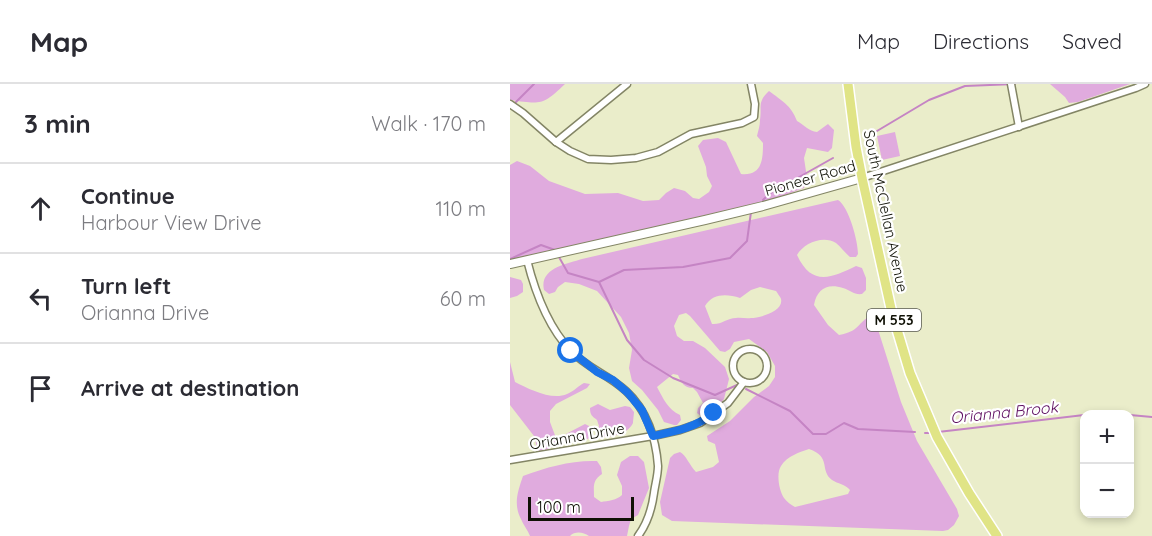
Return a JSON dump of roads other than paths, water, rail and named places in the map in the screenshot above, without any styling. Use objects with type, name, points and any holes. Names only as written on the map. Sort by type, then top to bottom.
[{"type":"main road","name":"South McClellan Avenue","points":[[848,84],[862,178],[892,313],[910,373],[937,437],[997,536]]},
{"type":"street","points":[[556,142],[627,84]]},
{"type":"street","points":[[510,104],[556,142],[588,159],[636,158],[658,153],[691,134],[742,123],[754,117],[756,104],[751,84]]},
{"type":"street","points":[[1011,84],[1019,127]]},
{"type":"street","name":"Pioneer Road","points":[[510,264],[716,217],[862,178],[1145,84]]},
{"type":"street","points":[[527,260],[533,286],[562,340],[584,362],[613,380],[628,393],[642,410],[653,436],[658,468],[652,508],[638,536]]},
{"type":"street","points":[[754,349],[764,356],[766,371],[754,382],[744,382],[735,375],[732,363],[743,350],[754,349]]},
{"type":"street","name":"Orianna Drive","points":[[510,460],[680,430],[700,423],[728,403],[744,382]]},
{"type":"waterway","points":[[513,105],[534,84]]},
{"type":"waterway","points":[[877,131],[929,100],[965,86],[1015,84]]},
{"type":"waterway","points":[[763,200],[769,194],[833,158]]},
{"type":"waterway","points":[[599,282],[624,270],[683,267],[730,258],[747,241],[751,212]]},
{"type":"waterway","name":"Orianna Brook","points":[[510,259],[541,245],[555,250],[568,273],[599,282],[627,340],[644,360],[673,378],[715,395],[737,385]]},
{"type":"waterway","name":"Orianna Brook","points":[[746,389],[790,411],[813,434],[826,434],[844,423],[858,429],[915,432]]},
{"type":"waterway","name":"Orianna Brook","points":[[938,432],[1080,415]]},
{"type":"waterway","name":"Orianna Brook","points":[[1134,415],[1152,417]]},
{"type":"waterway","name":"Orianna Brook","points":[[925,433],[933,433]]}]
